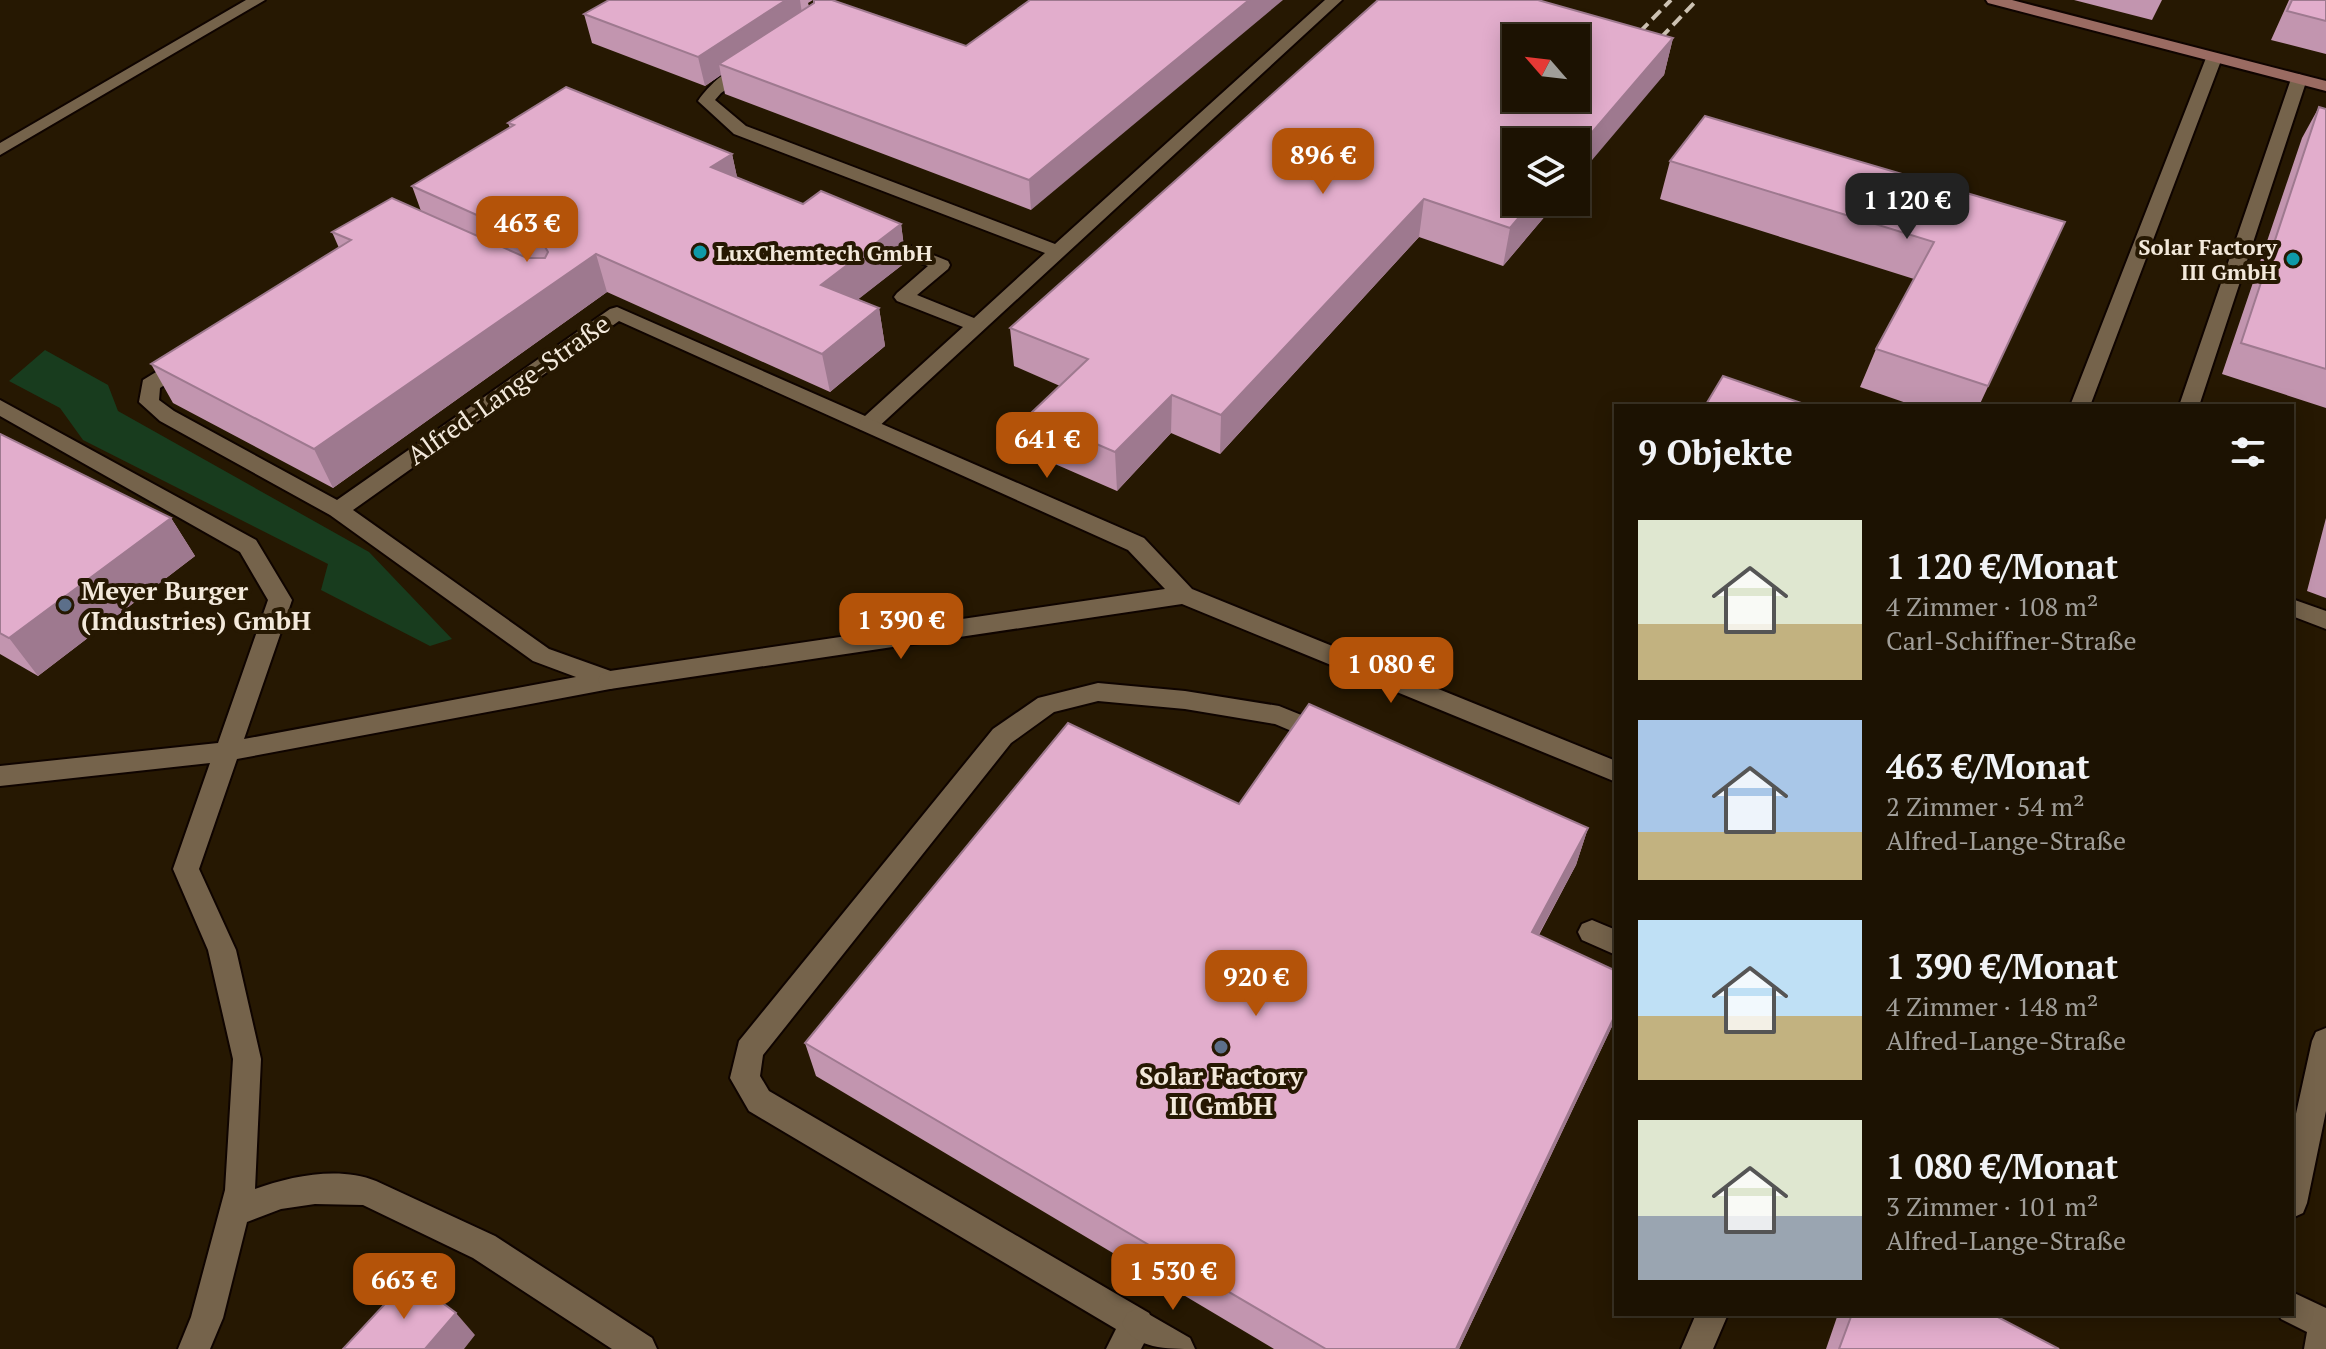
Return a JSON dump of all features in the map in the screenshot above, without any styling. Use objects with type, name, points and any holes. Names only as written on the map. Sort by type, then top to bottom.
[{"type":"main road","points":[[1994,0],[2326,86]]},
{"type":"street","points":[[0,150],[257,0]]},
{"type":"street","points":[[868,425],[1334,0]]},
{"type":"street","points":[[763,58],[715,89],[706,101],[740,130],[1058,252]]},
{"type":"street","points":[[2081,404],[2214,58]]},
{"type":"street","points":[[2190,404],[2299,79]]},
{"type":"street","points":[[853,229],[941,265],[904,297],[977,326]]},
{"type":"street","name":"Alfred-Lange-Straße","points":[[338,510],[617,313],[1136,544],[1184,595],[1614,771]]},
{"type":"street","points":[[204,351],[150,385],[149,402],[167,416],[338,510],[541,655],[610,680]]},
{"type":"street","points":[[0,407],[248,546],[280,600],[224,752],[186,869],[222,950],[247,1059],[240,1190],[207,1318],[194,1349]]},
{"type":"street","points":[[6,781],[224,752],[610,680],[1184,595]]},
{"type":"street","points":[[2294,608],[2326,620]]},
{"type":"street","points":[[1179,1349],[1130,1336],[759,1101],[745,1078],[749,1050],[1002,736],[1047,705],[1098,692],[1185,700],[1279,715],[1351,746]]},
{"type":"street","points":[[2294,1193],[2326,1041]]},
{"type":"street","points":[[234,1212],[281,1194],[315,1189],[365,1191],[484,1247],[641,1349]]},
{"type":"street","points":[[2294,1309],[2324,1324],[2320,1349]]},
{"type":"street","points":[[1697,1349],[1711,1316]]},
{"type":"green space","points":[[45,350],[108,385],[118,411],[369,552],[452,639],[430,646],[321,590],[328,564],[83,440],[60,408],[9,381]]},
{"type":"building","points":[[609,0],[786,0],[698,57],[584,14]]},
{"type":"building","points":[[814,0],[832,0],[966,46],[1030,0],[1249,0],[1029,180],[719,64],[814,3]]},
{"type":"building","points":[[1378,0],[1538,0],[1673,38],[1590,135],[1590,128],[1502,128],[1502,216],[1520,216],[1510,228],[1424,199],[1221,415],[1172,395],[1115,452],[1029,415],[1088,359],[1010,328]]},
{"type":"building","points":[[2292,0],[2326,0],[2326,21],[2287,11]]},
{"type":"building","points":[[566,87],[732,154],[711,167],[803,204],[821,191],[901,224],[821,285],[879,308],[822,354],[596,254],[314,449],[151,364],[351,240],[332,232],[392,198],[527,258],[545,258],[548,252],[544,245],[412,186],[514,125],[508,123]]},
{"type":"building","name":"Solar Factory III GmbH","points":[[2319,107],[2326,109],[2326,369],[2241,343]]},
{"type":"building","points":[[1705,116],[2065,222],[1988,386],[1876,349],[1934,242],[1670,161]]},
{"type":"building","points":[[1723,376],[1804,404],[1706,404]]},
{"type":"building","name":"Meyer Burger (Industries) GmbH","points":[[0,434],[171,518],[9,638],[0,633]]},
{"type":"building","name":"Solar Factory II GmbH","points":[[1309,704],[1588,828],[1532,932],[1614,970],[1614,1017],[1456,1349],[1326,1349],[805,1043],[1068,723],[1239,804]]},
{"type":"building","points":[[409,1278],[456,1313],[425,1349],[343,1349]]},
{"type":"building","points":[[1851,1316],[1996,1316],[2059,1349],[1839,1349]]},
{"type":"railway","points":[[1627,45],[1671,0]]},
{"type":"railway","points":[[1648,51],[1697,0]]},
{"type":"place","name":"LuxChemtech GmbH","points":[[700,252]]},
{"type":"place","name":"Solar Factory III GmbH","points":[[2293,259]]},
{"type":"place","name":"Meyer Burger (Industries) GmbH","points":[[65,605]]},
{"type":"place","name":"Solar Factory II GmbH","points":[[1221,1047]]}]
